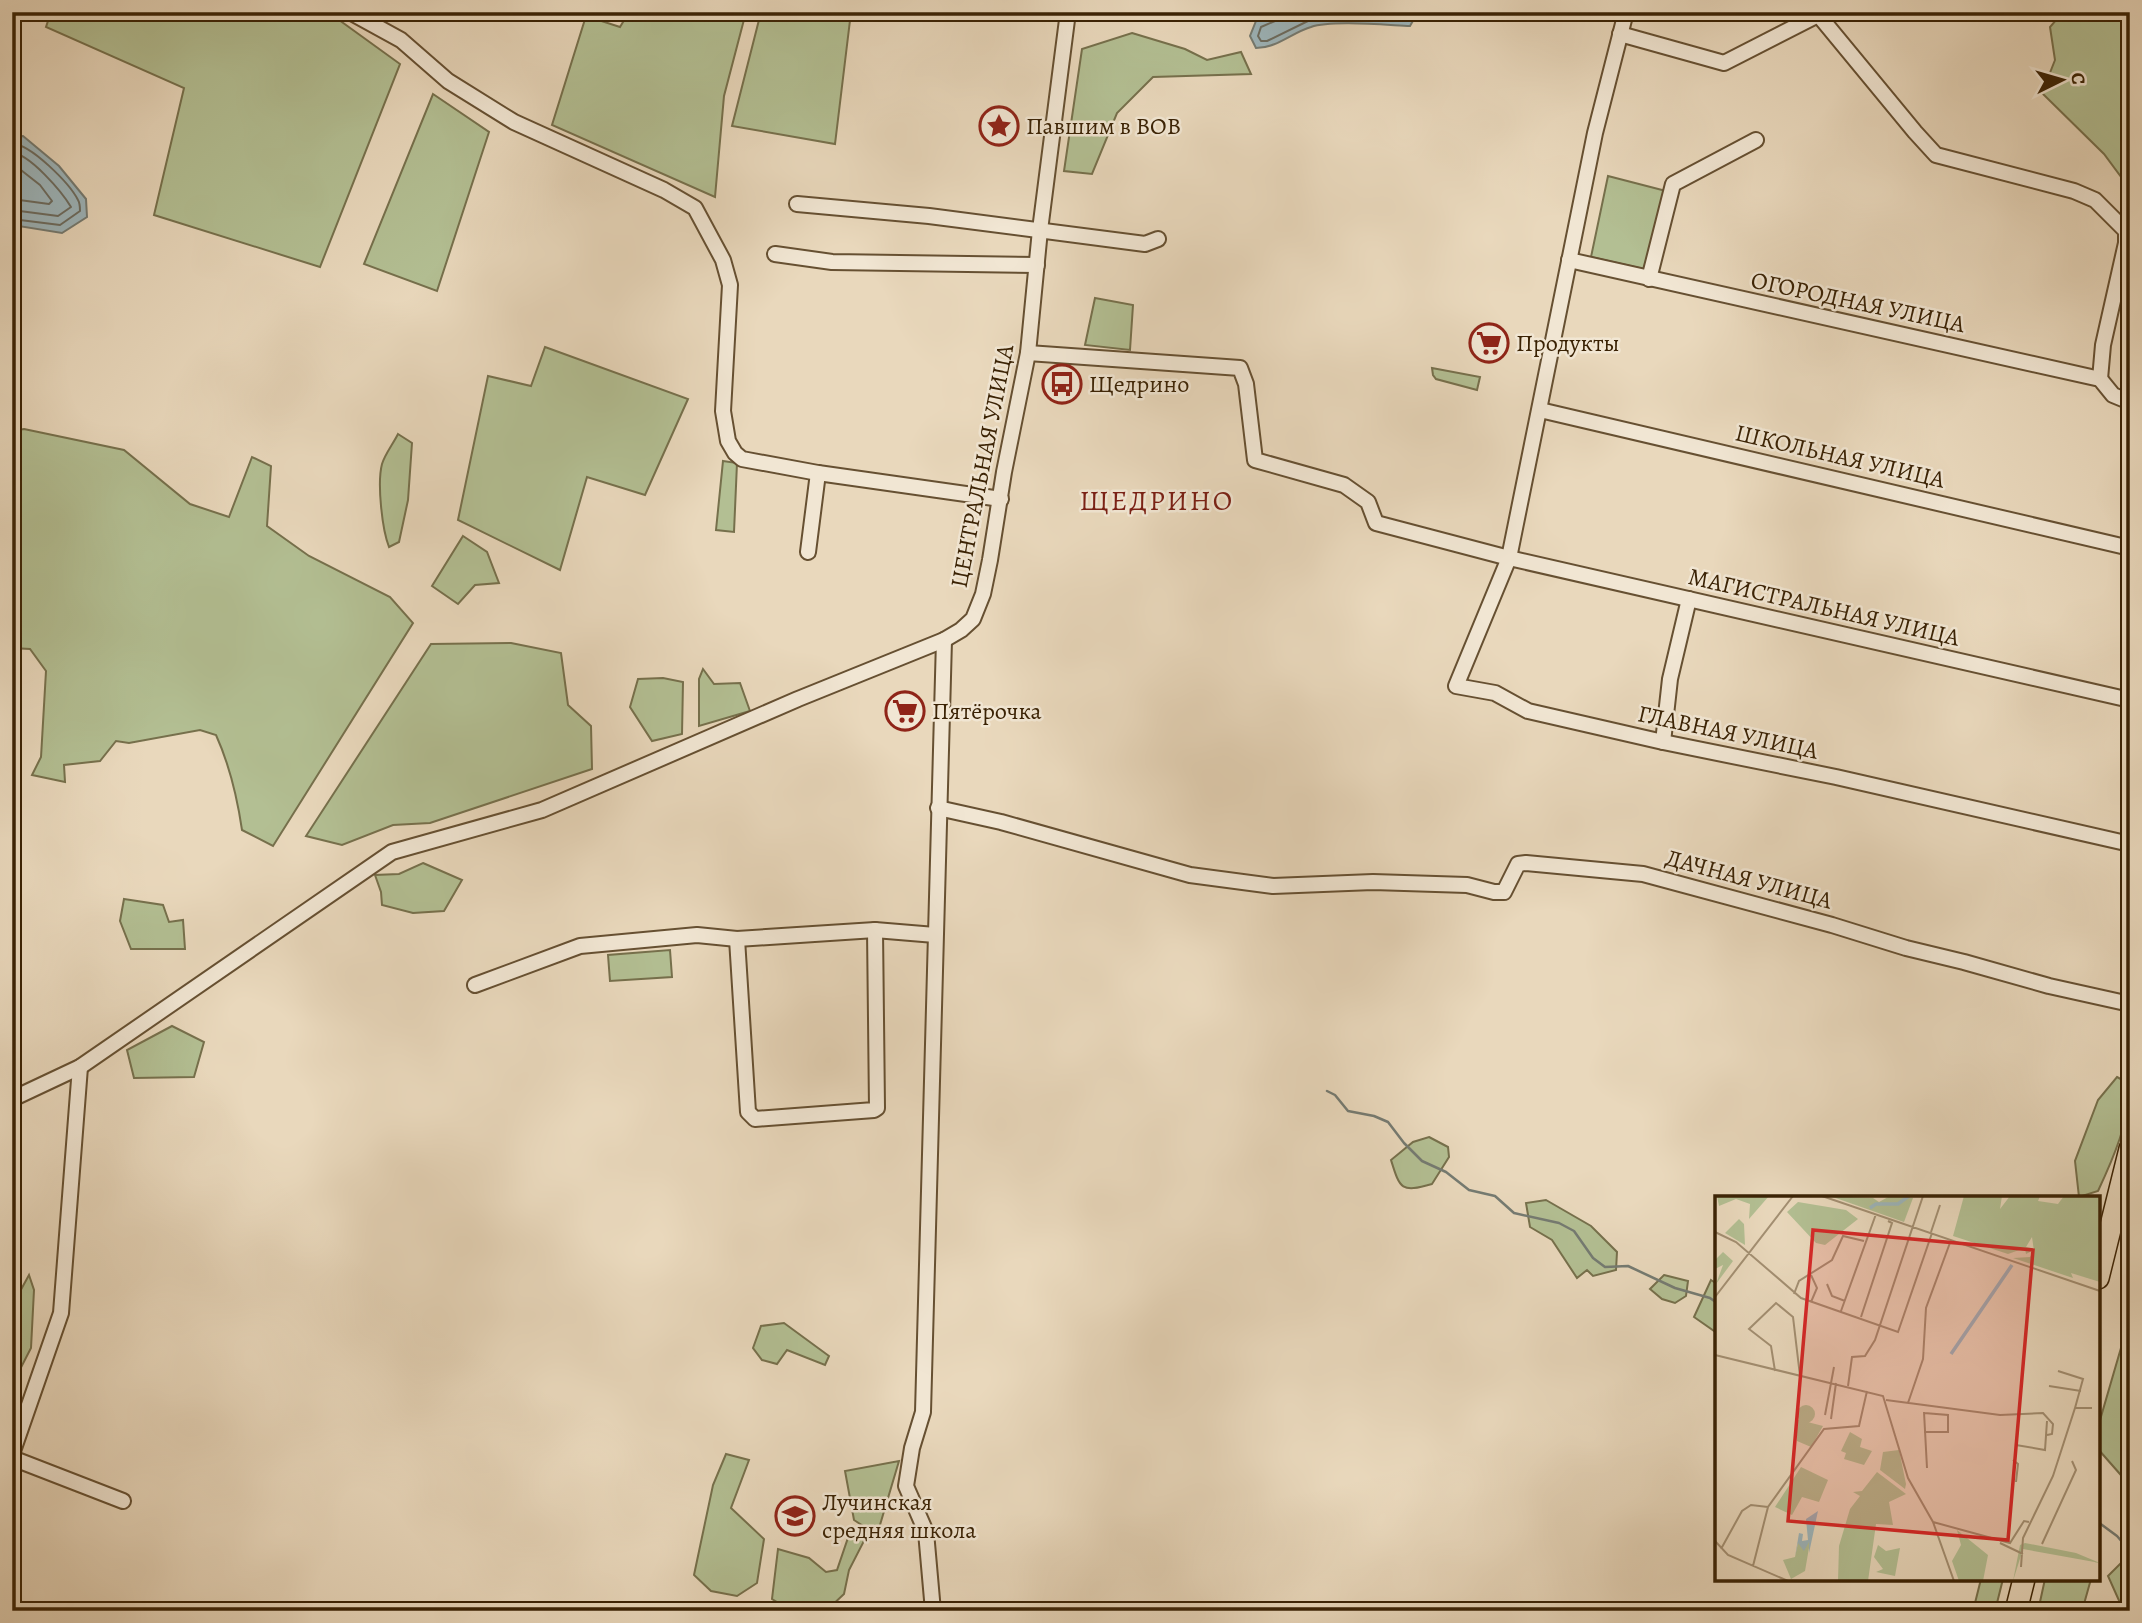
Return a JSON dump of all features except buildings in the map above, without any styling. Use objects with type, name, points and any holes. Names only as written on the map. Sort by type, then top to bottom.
[{"type":"highway","points":[[2100,1270],[2130,1149]]},
{"type":"highway","points":[[2016,1611],[2024,1581]]},
{"type":"street","points":[[350,12],[401,40],[448,81],[514,121],[687,201],[701,216],[727,271],[730,285],[723,411],[728,440],[742,459],[818,473],[1001,499]]},
{"type":"street","name":"ЦЕНТРАЛЬНАЯ УЛИЦА","points":[[12,1099],[80,1067],[392,852],[542,810],[690,745],[944,640],[973,619],[985,583],[1028,353],[1040,230],[1068,12]]},
{"type":"street","points":[[1509,558],[1595,133],[1626,12]]},
{"type":"street","points":[[1620,34],[1724,63],[1817,14],[1937,155],[2074,191],[2095,200],[2126,231],[2126,243],[2103,345],[2100,379]]},
{"type":"street","points":[[1649,279],[1673,184],[1756,140]]},
{"type":"street","points":[[797,204],[929,216],[1144,244],[1158,239]]},
{"type":"street","points":[[775,254],[832,262],[1037,265]]},
{"type":"street","name":"ОГОРОДНАЯ УЛИЦА","points":[[1569,260],[2100,379],[2113,395],[2130,402]]},
{"type":"street","name":"МАГИСТРАЛЬНАЯ УЛИЦА","points":[[1028,353],[1240,368],[1246,384],[1255,460],[1344,485],[1368,502],[1376,523],[1509,558],[2130,700]]},
{"type":"street","name":"ШКОЛЬНАЯ УЛИЦА","points":[[1540,410],[2130,548]]},
{"type":"street","points":[[808,552],[818,473]]},
{"type":"street","name":"ГЛАВНАЯ УЛИЦА","points":[[1509,558],[1456,686],[1495,693],[1528,711],[2130,844]]},
{"type":"street","points":[[1663,742],[1670,680],[1689,599]]},
{"type":"street","points":[[933,1611],[926,1532],[906,1486],[912,1448],[923,1412],[944,640]]},
{"type":"street","name":"ДАЧНАЯ УЛИЦА","points":[[938,808],[1001,822],[1190,875],[1273,886],[1365,881],[1467,885],[1504,892],[1518,864],[1643,874],[1906,948],[2049,986],[2130,1004]]},
{"type":"street","points":[[475,985],[580,946],[697,935],[737,939],[875,930],[935,935]]},
{"type":"street","points":[[737,939],[748,1112],[755,1119],[877,1108],[875,930]]},
{"type":"street","points":[[80,1067],[61,1313],[12,1456],[123,1501]]},
{"type":"green space","points":[[51,12],[328,12],[400,64],[320,267],[154,215],[184,88],[46,27]]},
{"type":"green space","points":[[629,12],[746,12],[724,96],[715,197],[552,125],[586,16],[620,27]]},
{"type":"green space","points":[[761,12],[851,12],[835,144],[732,126]]},
{"type":"green space","points":[[2063,12],[2130,12],[2130,189],[2104,154],[2042,93],[2055,60],[2050,27]]},
{"type":"green space","points":[[1132,33],[1185,49],[1207,60],[1241,52],[1251,74],[1153,77],[1117,113],[1092,174],[1064,171],[1082,49]]},
{"type":"green space","points":[[433,94],[489,132],[437,291],[364,264]]},
{"type":"green space","points":[[1608,176],[1666,191],[1648,270],[1591,257]]},
{"type":"green space","points":[[1095,298],[1133,305],[1130,350],[1085,345]]},
{"type":"green space","points":[[545,347],[688,399],[645,495],[587,477],[560,570],[458,520],[488,376],[531,386]]},
{"type":"green space","points":[[1432,368],[1480,377],[1477,390],[1436,379]]},
{"type":"green space","points":[[24,429],[124,450],[190,504],[229,517],[252,457],[271,466],[267,526],[309,556],[390,597],[413,623],[273,846],[242,830],[232,781],[216,735],[200,730],[129,743],[116,741],[100,761],[64,765],[65,782],[32,775],[41,757],[46,671],[30,649],[12,648],[12,431]]},
{"type":"green space","points":[[398,434],[412,443],[408,500],[399,542],[389,547],[384,529],[380,482],[383,460]]},
{"type":"green space","points":[[723,461],[737,463],[734,532],[716,530]]},
{"type":"green space","points":[[463,536],[487,552],[499,583],[475,585],[458,604],[432,586]]},
{"type":"green space","points":[[511,643],[561,653],[568,705],[591,726],[592,769],[430,823],[393,825],[342,845],[306,836],[431,644]]},
{"type":"green space","points":[[703,669],[714,684],[740,683],[750,711],[699,726],[699,679]]},
{"type":"green space","points":[[663,678],[683,682],[682,734],[652,741],[630,707],[638,679]]},
{"type":"green space","points":[[423,863],[462,880],[444,911],[413,913],[382,905],[375,875],[399,874]]},
{"type":"green space","points":[[124,899],[163,905],[169,922],[183,920],[185,949],[131,949],[120,921]]},
{"type":"green space","points":[[670,950],[672,977],[610,981],[608,955]]},
{"type":"green space","points":[[172,1026],[204,1042],[194,1077],[134,1078],[127,1050]]},
{"type":"green space","points":[[2117,1077],[2130,1084],[2120,1139],[2098,1191],[2079,1196],[2075,1161],[2098,1100]]},
{"type":"green space","points":[[1429,1137],[1448,1147],[1449,1157],[1432,1184],[1414,1188],[1403,1186],[1391,1160],[1413,1142]]},
{"type":"green space","points":[[1546,1200],[1591,1226],[1617,1252],[1616,1270],[1593,1276],[1587,1270],[1577,1278],[1552,1240],[1530,1227],[1526,1203]]},
{"type":"green space","points":[[29,1275],[34,1290],[31,1348],[12,1385],[12,1306]]},
{"type":"green space","points":[[1664,1275],[1688,1281],[1686,1296],[1675,1303],[1662,1299],[1650,1289]]},
{"type":"green space","points":[[1711,1280],[1715,1283],[1715,1332],[1694,1317]]},
{"type":"green space","points":[[2130,1317],[2130,1540],[2127,1537],[2127,1482],[2100,1451],[2100,1420]]},
{"type":"green space","points":[[784,1323],[829,1356],[825,1365],[787,1350],[777,1364],[762,1360],[753,1348],[761,1326]]},
{"type":"green space","points":[[726,1454],[749,1460],[731,1508],[764,1539],[757,1583],[737,1596],[711,1591],[694,1575],[713,1485]]},
{"type":"green space","points":[[899,1461],[877,1535],[854,1520],[845,1471]]},
{"type":"green space","points":[[851,1529],[866,1537],[849,1570],[844,1594],[826,1611],[792,1611],[772,1599],[778,1549],[809,1558],[826,1572],[837,1570]]},
{"type":"green space","points":[[2127,1557],[2130,1559],[2130,1606],[2121,1605],[2108,1576]]},
{"type":"green space","points":[[1980,1581],[2002,1581],[1995,1611],[1973,1611]]},
{"type":"green space","points":[[2045,1581],[2090,1581],[2084,1604],[2096,1611],[2038,1611]]},
{"type":"water","points":[[1278,12],[1418,12],[1410,26],[1320,25],[1271,46],[1256,48],[1250,36],[1256,21]]},
{"type":"water","points":[[23,136],[59,166],[86,199],[87,217],[62,233],[12,225],[12,137]]},
{"type":"waterway","points":[[1327,1091],[1335,1095],[1348,1111],[1388,1122],[1422,1161],[1446,1172],[1469,1190],[1495,1196],[1514,1213],[1559,1223],[1574,1231],[1593,1258],[1605,1267],[1628,1266],[1675,1288],[1715,1302]]},
{"type":"waterway","points":[[2100,1523],[2117,1536],[2130,1551]]},
{"type":"place","name":"Павшим в ВОВ","points":[[999,126]]},
{"type":"place","name":"Продукты","points":[[1489,343]]},
{"type":"place","name":"Щедрино","points":[[1062,384]]},
{"type":"place","name":"Пятёрочка","points":[[905,711]]},
{"type":"place","name":"Лучинская средняя школа","points":[[795,1516]]},
{"type":"district","name":"ЩЕДРИНО","points":[[1157,500]]}]
